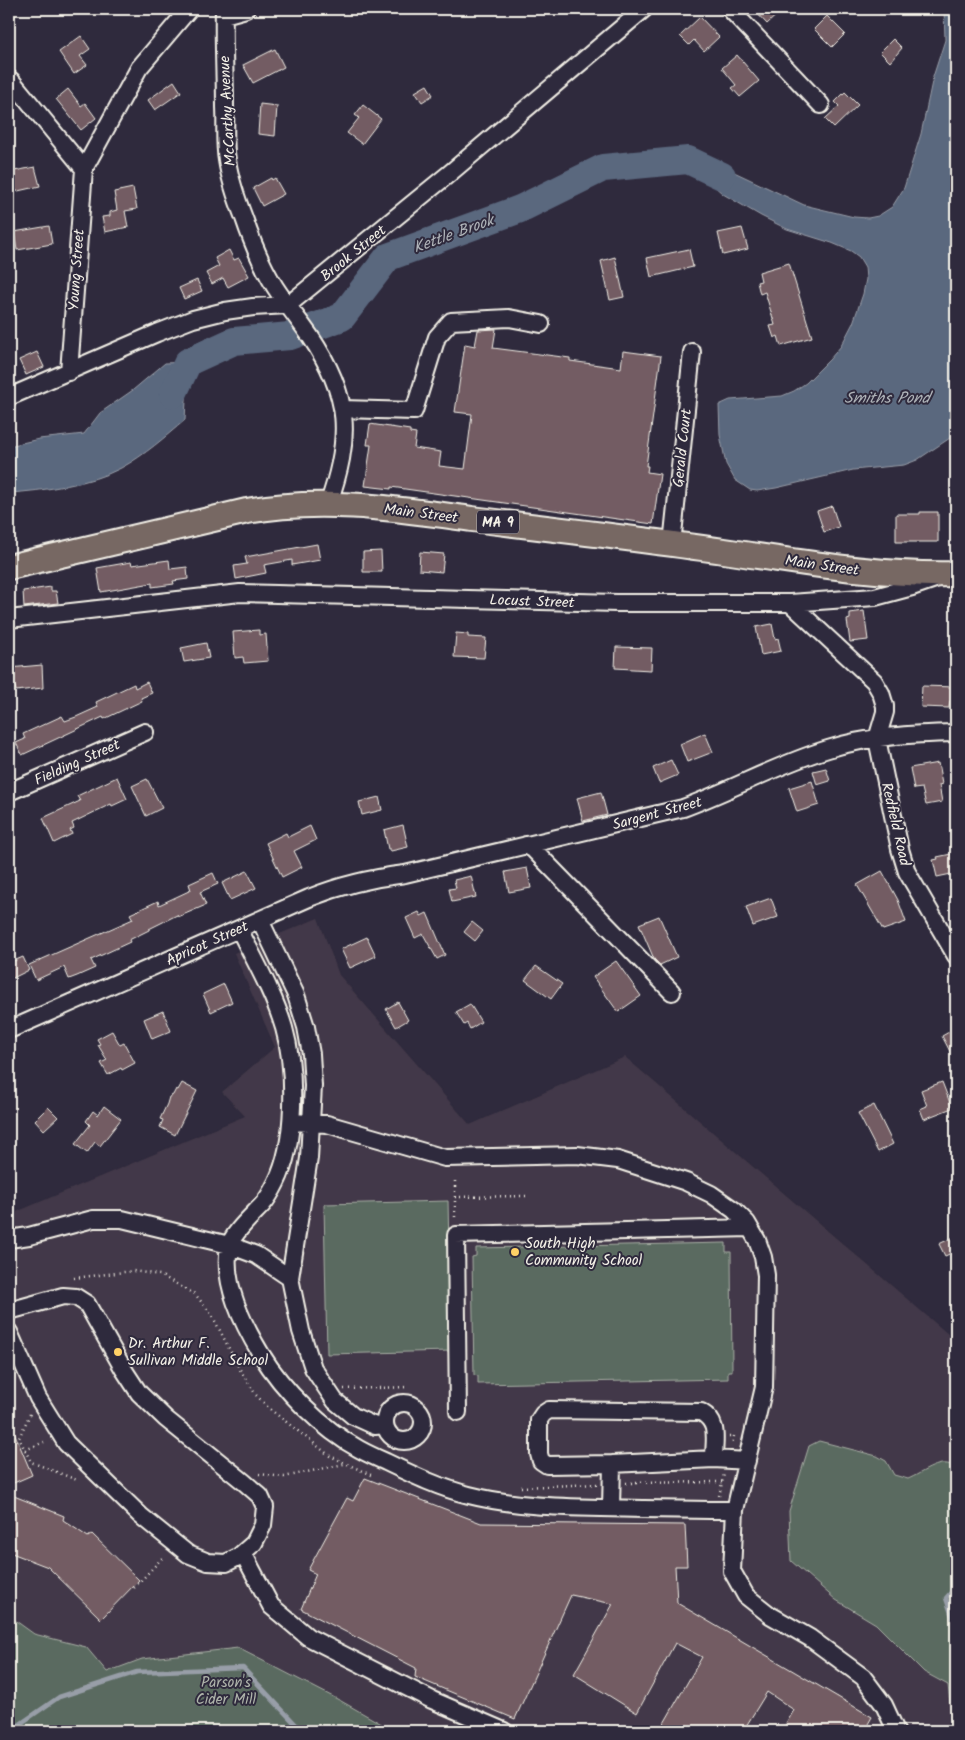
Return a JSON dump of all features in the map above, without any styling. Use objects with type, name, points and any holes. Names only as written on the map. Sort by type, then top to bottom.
[{"type":"highway","name":"Main Street","points":[[9,567],[247,511],[278,506],[328,504],[385,508],[672,544],[864,571],[904,574],[952,574]]},
{"type":"street","name":"Young Street","points":[[69,372],[84,169],[139,68],[190,9]]},
{"type":"street","points":[[224,12],[246,9]]},
{"type":"street","name":"Brook Street","points":[[293,311],[450,173],[644,9]]},
{"type":"street","points":[[730,9],[821,105]]},
{"type":"street","name":"McCarthy Avenue","points":[[224,12],[227,159],[240,209],[252,239],[275,287],[293,311]]},
{"type":"street","points":[[11,80],[84,169]]},
{"type":"street","points":[[9,397],[193,319],[232,310],[293,311],[327,364],[338,388],[342,409],[343,454],[328,504]]},
{"type":"street","points":[[342,409],[414,411],[437,337],[452,321],[509,318],[541,324]]},
{"type":"street","name":"Gerald Court","points":[[672,544],[692,352]]},
{"type":"street","name":"Locust Street","points":[[9,619],[225,594],[272,593],[616,603],[790,603],[875,597],[952,574]]},
{"type":"street","points":[[790,603],[877,685],[884,700],[885,712],[877,739]]},
{"type":"street","name":"Fielding Street","points":[[9,792],[145,732]]},
{"type":"street","name":"Sargent Street","points":[[411,872],[683,808],[716,796],[799,758],[828,748],[906,735],[956,733]]},
{"type":"street","name":"Redfield Road","points":[[877,739],[900,850],[907,872],[956,956]]},
{"type":"street","points":[[526,845],[533,849],[672,992]]},
{"type":"street","name":"Apricot Street","points":[[9,1030],[316,896],[366,880],[411,872]]},
{"type":"street","points":[[260,920],[296,994],[306,1027],[312,1073],[312,1122],[309,1158],[290,1278],[301,1331],[313,1368],[335,1401],[353,1416],[376,1426],[385,1425]]},
{"type":"street","points":[[239,928],[268,988],[284,1028],[290,1059],[292,1122],[291,1136],[277,1182],[265,1202],[242,1227],[229,1245],[229,1281],[237,1305],[254,1341],[270,1369],[290,1394],[322,1423],[358,1449],[433,1484],[469,1496],[562,1507],[735,1510]]},
{"type":"street","points":[[292,1122],[312,1122],[346,1129],[417,1152],[445,1158],[577,1155],[618,1160],[686,1182],[711,1194],[734,1210],[747,1223],[760,1248],[766,1275],[764,1387],[735,1510],[732,1571],[746,1596],[770,1615],[810,1638],[863,1677],[884,1705],[896,1731]]},
{"type":"street","points":[[9,1239],[93,1220],[122,1219],[229,1245],[256,1255],[290,1278]]},
{"type":"street","points":[[458,1412],[456,1235],[750,1228]]},
{"type":"street","points":[[9,1311],[63,1296],[76,1297],[87,1304],[139,1393],[166,1419],[260,1496],[265,1508],[263,1525],[254,1543],[238,1557],[226,1563],[208,1562],[188,1554],[141,1516],[66,1443],[38,1398],[9,1332]]},
{"type":"street","points":[[720,1464],[714,1426],[710,1418],[701,1412],[550,1410],[543,1414],[539,1420],[539,1454],[542,1461],[547,1465],[720,1464],[747,1461]]},
{"type":"street","points":[[610,1508],[612,1464]]},
{"type":"street","points":[[243,1553],[271,1606],[308,1638],[432,1700],[504,1731]]},
{"type":"path","points":[[455,1180],[455,1216]]},
{"type":"path","points":[[455,1197],[526,1196]]},
{"type":"path","points":[[74,1278],[133,1271],[160,1275],[195,1294],[212,1315],[239,1368],[256,1395],[271,1410],[330,1456],[373,1476]]},
{"type":"path","points":[[338,1389],[408,1386]]},
{"type":"path","points":[[32,1411],[19,1438],[31,1462],[77,1480]]},
{"type":"path","points":[[25,1450],[44,1442]]},
{"type":"path","points":[[257,1474],[284,1477],[346,1463]]},
{"type":"path","points":[[718,1497],[722,1482],[720,1464]]},
{"type":"path","points":[[620,1483],[722,1482]]},
{"type":"path","points":[[521,1487],[601,1484]]},
{"type":"path","points":[[134,1588],[164,1556]]},
{"type":"shaded area","name":"South High Community School","points":[[318,918],[339,975],[470,1125],[625,1057],[956,1341],[956,1714],[946,1726],[948,1731],[394,1731],[341,1701],[9,1709],[9,1215],[245,1116],[222,1092],[275,1047],[234,953]]},
{"type":"green space","points":[[448,1201],[451,1351],[327,1354],[324,1204]]},
{"type":"green space","points":[[726,1243],[726,1252],[731,1252],[732,1371],[728,1371],[728,1379],[478,1384],[478,1376],[474,1375],[472,1257],[476,1256],[476,1248]]},
{"type":"green space","points":[[819,1441],[877,1456],[886,1461],[894,1475],[908,1479],[939,1465],[951,1465],[956,1468],[956,1731],[953,1731],[948,1685],[924,1672],[876,1624],[836,1600],[791,1561],[789,1511],[809,1446]]},
{"type":"green space","name":"Parson's Cider Mill","points":[[9,1616],[34,1634],[86,1647],[107,1672],[142,1659],[238,1648],[341,1701],[394,1731],[9,1731]]},
{"type":"water","name":"Smiths Pond","points":[[944,9],[956,9],[956,434],[917,460],[904,465],[853,470],[776,488],[757,491],[750,490],[735,480],[726,464],[720,435],[719,405],[730,400],[782,396],[806,383],[841,346],[853,323],[863,294],[866,279],[865,267],[859,257],[851,251],[787,229],[723,194],[702,175],[688,172],[688,160],[696,154],[804,205],[854,217],[868,218],[878,216],[892,207],[904,188],[921,134],[933,77],[945,40]]},
{"type":"water","points":[[188,362],[185,420],[147,452],[109,474],[51,488],[9,493],[9,446],[39,439],[84,434],[100,413],[133,390],[165,363]]},
{"type":"building","points":[[753,9],[783,9],[767,24]]},
{"type":"building","points":[[827,16],[845,34],[832,47],[814,29]]},
{"type":"building","points":[[700,17],[719,37],[704,51],[694,40],[689,45],[680,36]]},
{"type":"building","points":[[81,36],[90,49],[80,56],[87,65],[74,74],[59,52]]},
{"type":"building","points":[[893,39],[902,48],[890,62],[880,52]]},
{"type":"building","points":[[275,49],[284,67],[253,83],[243,65]]},
{"type":"building","points":[[737,55],[759,81],[740,97],[732,88],[736,85],[722,68]]},
{"type":"building","points":[[174,81],[181,92],[155,110],[148,100]]},
{"type":"building","points":[[427,85],[433,95],[422,102],[415,92]]},
{"type":"building","points":[[68,89],[81,106],[85,103],[96,118],[81,130],[56,99]]},
{"type":"building","points":[[845,92],[858,105],[834,128],[825,119],[839,106],[835,102]]},
{"type":"building","points":[[260,104],[277,106],[275,136],[258,134]]},
{"type":"building","points":[[363,105],[381,119],[362,144],[347,133],[359,118],[355,115]]},
{"type":"building","points":[[35,167],[40,186],[9,193],[9,172]]},
{"type":"building","points":[[271,178],[272,180],[275,178],[284,194],[262,206],[253,188]]},
{"type":"building","points":[[133,188],[137,209],[125,211],[128,227],[105,232],[102,217],[110,216],[110,212],[117,210],[114,192]]},
{"type":"building","points":[[49,226],[52,244],[17,250],[14,232]]},
{"type":"building","points":[[742,228],[748,249],[723,255],[718,233]]},
{"type":"building","points":[[689,249],[693,267],[651,277],[647,258]]},
{"type":"building","points":[[229,250],[234,260],[239,258],[249,276],[228,287],[223,278],[212,284],[206,273],[219,266],[215,258]]},
{"type":"building","points":[[615,257],[624,297],[610,300],[601,261]]},
{"type":"building","points":[[789,263],[812,337],[781,346],[778,336],[774,338],[770,326],[775,325],[765,292],[760,294],[757,282],[761,281],[759,272]]},
{"type":"building","points":[[197,280],[202,291],[184,299],[179,288]]},
{"type":"building","points":[[496,329],[493,348],[570,358],[570,361],[621,368],[623,351],[661,356],[646,466],[648,466],[647,472],[660,474],[653,524],[391,487],[391,489],[365,486],[371,445],[367,445],[370,424],[410,430],[410,433],[416,434],[414,448],[441,452],[439,466],[465,469],[472,414],[455,412],[465,344],[475,346],[478,330]]},
{"type":"building","points":[[37,352],[44,367],[26,375],[19,360]]},
{"type":"building","points":[[832,506],[839,527],[824,532],[817,511]]},
{"type":"building","points":[[920,512],[938,512],[938,542],[896,542],[896,514],[920,514]]},
{"type":"building","points":[[317,544],[320,560],[292,565],[292,560],[264,565],[266,573],[236,579],[234,566],[247,564],[245,557]]},
{"type":"building","points":[[381,551],[382,572],[363,572],[363,552]]},
{"type":"building","points":[[420,552],[444,554],[442,572],[419,570]]},
{"type":"building","points":[[169,560],[170,569],[187,567],[188,579],[173,581],[174,584],[152,587],[152,583],[101,592],[97,568],[131,562],[132,565]]},
{"type":"building","points":[[51,587],[51,591],[56,591],[58,603],[24,607],[23,591]]},
{"type":"building","points":[[864,611],[868,640],[850,642],[847,620],[850,619],[850,613]]},
{"type":"building","points":[[772,624],[775,639],[778,638],[781,651],[761,655],[756,627]]},
{"type":"building","points":[[259,630],[259,635],[266,634],[268,661],[244,663],[243,657],[235,658],[233,632]]},
{"type":"building","points":[[456,633],[468,634],[468,637],[486,638],[484,658],[454,657]]},
{"type":"building","points":[[206,643],[209,658],[184,662],[181,648]]},
{"type":"building","points":[[616,647],[652,648],[651,670],[615,668]]},
{"type":"building","points":[[42,665],[43,688],[16,691],[15,687],[10,687],[9,668]]},
{"type":"building","points":[[147,682],[152,693],[141,698],[142,701],[22,755],[16,743],[25,739],[23,734],[62,716],[65,721],[76,717],[98,707],[96,702],[134,684],[135,688]]},
{"type":"building","points":[[922,686],[956,687],[956,702],[950,701],[949,708],[921,707]]},
{"type":"building","points":[[705,733],[713,752],[687,762],[680,744]]},
{"type":"building","points":[[671,760],[678,775],[659,783],[653,768]]},
{"type":"building","points":[[938,763],[942,784],[939,785],[942,802],[926,805],[922,788],[914,789],[910,768]]},
{"type":"building","points":[[826,768],[830,781],[817,785],[813,771]]},
{"type":"building","points":[[117,777],[127,799],[112,806],[111,804],[72,823],[74,828],[70,830],[72,834],[54,843],[43,818],[80,801],[77,796]]},
{"type":"building","points":[[147,779],[162,808],[146,816],[132,786]]},
{"type":"building","points":[[812,781],[819,805],[797,812],[789,788]]},
{"type":"building","points":[[601,792],[607,815],[583,821],[577,798]]},
{"type":"building","points":[[379,797],[382,810],[362,815],[359,802]]},
{"type":"building","points":[[403,825],[408,847],[391,851],[388,849],[384,830]]},
{"type":"building","points":[[310,826],[316,840],[294,851],[302,867],[282,877],[266,843],[286,833],[288,837]]},
{"type":"building","points":[[956,853],[956,873],[937,877],[933,860],[938,859],[937,857]]},
{"type":"building","points":[[527,868],[531,888],[509,892],[505,872]]},
{"type":"building","points":[[247,871],[256,888],[230,900],[222,883]]},
{"type":"building","points":[[882,871],[898,900],[906,922],[883,930],[857,885]]},
{"type":"building","points":[[213,873],[218,884],[200,892],[206,905],[178,917],[177,915],[129,940],[130,942],[91,960],[95,968],[77,976],[69,979],[64,967],[36,980],[29,965],[133,919],[130,914],[158,901],[159,905],[191,890],[189,884]]},
{"type":"building","points":[[471,876],[476,897],[452,902],[449,889],[456,888],[454,880]]},
{"type":"building","points":[[771,898],[778,917],[753,926],[746,907]]},
{"type":"building","points":[[419,912],[421,916],[427,913],[445,955],[437,959],[423,934],[415,938],[406,918]]},
{"type":"building","points":[[659,916],[677,957],[660,965],[654,959],[639,924]]},
{"type":"building","points":[[472,922],[483,931],[475,941],[464,932]]},
{"type":"building","points":[[367,937],[376,956],[350,968],[341,949]]},
{"type":"building","points":[[23,957],[29,970],[9,980],[9,963]]},
{"type":"building","points":[[616,961],[641,996],[618,1012],[593,977]]},
{"type":"building","points":[[536,966],[562,984],[551,999],[525,980]]},
{"type":"building","points":[[224,984],[232,1002],[211,1012],[203,994]]},
{"type":"building","points":[[398,1002],[408,1020],[396,1027],[386,1009]]},
{"type":"building","points":[[470,1004],[481,1022],[470,1029],[467,1023],[464,1025],[456,1012]]},
{"type":"building","points":[[163,1011],[171,1031],[152,1039],[144,1019]]},
{"type":"building","points":[[956,1028],[956,1063],[942,1036]]},
{"type":"building","points":[[112,1031],[120,1045],[124,1043],[135,1063],[108,1075],[101,1063],[107,1060],[98,1045],[100,1044],[97,1039]]},
{"type":"building","points":[[942,1082],[952,1108],[924,1119],[920,1109],[927,1106],[921,1090]]},
{"type":"building","points":[[182,1083],[197,1091],[175,1135],[160,1127],[163,1120],[160,1119],[169,1097],[173,1095],[176,1089],[178,1090]]},
{"type":"building","points":[[874,1105],[893,1144],[878,1152],[858,1113]]},
{"type":"building","points":[[104,1106],[121,1119],[100,1146],[95,1142],[87,1153],[75,1144],[90,1125],[86,1121],[93,1111],[98,1115]]},
{"type":"building","points":[[48,1107],[58,1117],[44,1130],[35,1120]]},
{"type":"building","points":[[956,1236],[956,1251],[945,1256],[939,1244]]},
{"type":"building","points":[[9,1420],[32,1475],[9,1485]]},
{"type":"building","points":[[365,1478],[481,1523],[685,1525],[687,1566],[675,1566],[677,1603],[872,1717],[864,1731],[782,1731],[794,1710],[767,1692],[743,1731],[673,1731],[663,1725],[702,1657],[675,1643],[637,1713],[574,1674],[613,1604],[571,1595],[515,1719],[415,1677],[416,1668],[301,1609],[316,1574],[308,1570],[347,1498],[353,1501]]},
{"type":"building","points":[[9,1494],[64,1516],[63,1520],[88,1537],[92,1534],[139,1580],[101,1619],[48,1567],[9,1552]]},
{"type":"waterway","name":"Kettle Brook","points":[[173,394],[188,362],[234,341],[290,336],[342,317],[388,257],[520,209],[603,168],[688,160],[722,176]]},
{"type":"waterway","points":[[956,1587],[946,1598],[956,1628]]},
{"type":"waterway","points":[[10,1731],[59,1697],[137,1672],[243,1668],[302,1731]]},
{"type":"place","name":"South High Community School","points":[[515,1252]]},
{"type":"place","name":"Dr. Arthur F. Sullivan Middle School","points":[[118,1352]]}]
